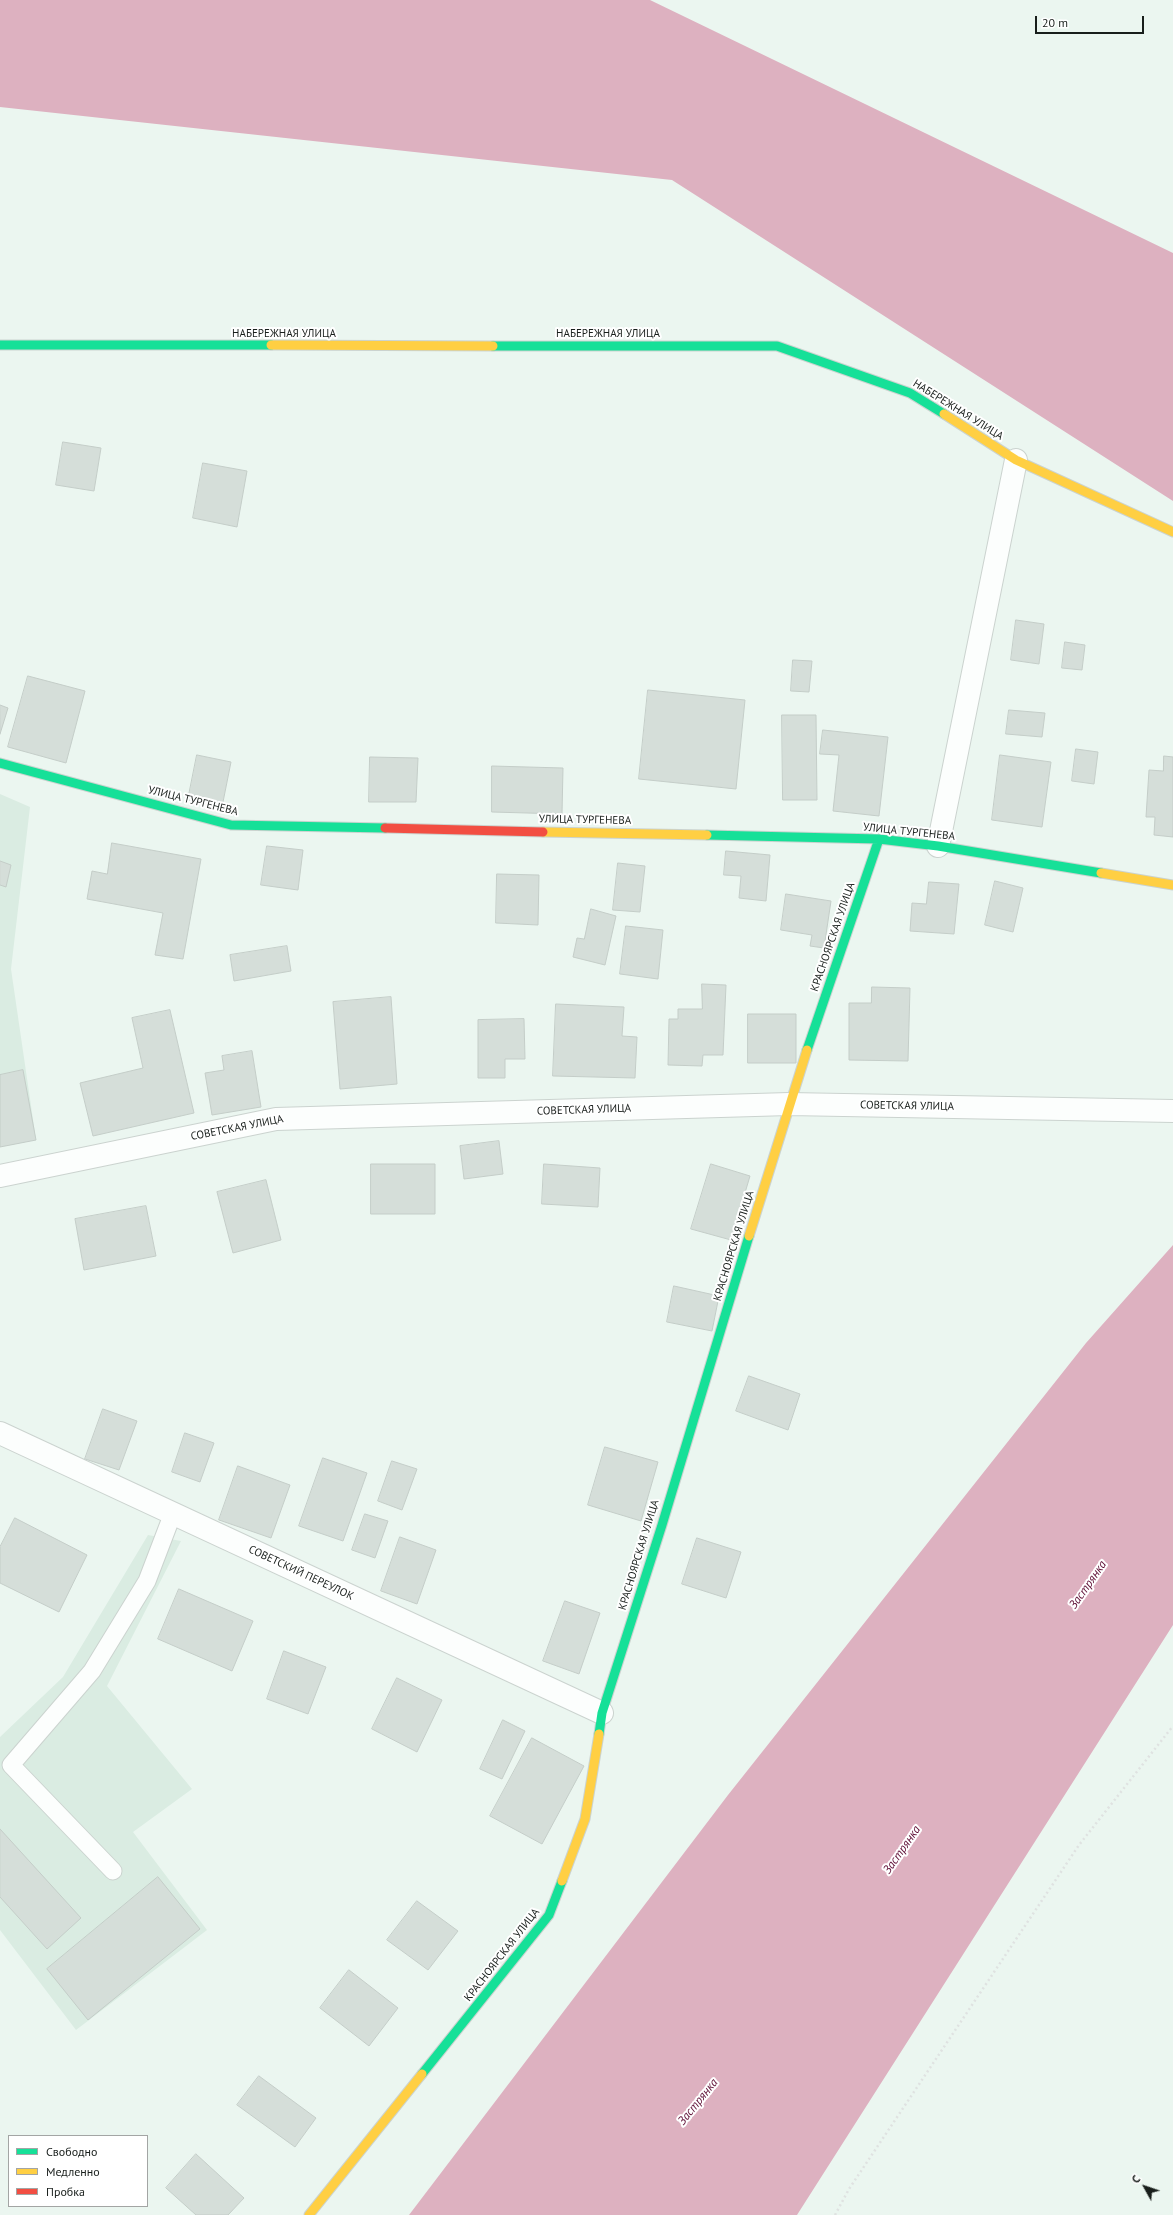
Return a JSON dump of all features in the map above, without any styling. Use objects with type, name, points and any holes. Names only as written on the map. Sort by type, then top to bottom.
[{"type":"street","name":"НАБЕРЕЖНАЯ УЛИЦА","points":[[0,344],[777,346],[910,393],[1016,460],[1173,532]]},
{"type":"street","points":[[938,846],[1016,460]]},
{"type":"street","name":"УЛИЦА ТУРГЕНЕВА","points":[[0,763],[231,825],[879,839],[938,846],[1173,885]]},
{"type":"street","name":"КРАСНОЯРСКАЯ УЛИЦА","points":[[309,2215],[549,1915],[585,1819],[602,1713],[662,1525],[789,1104],[879,839]]},
{"type":"street","name":"СОВЕТСКАЯ УЛИЦА","points":[[0,1176],[276,1118],[789,1104],[1173,1111]]},
{"type":"street","name":"СОВЕТСКИЙ ПЕРЕУЛОК","points":[[0,1433],[602,1713]]},
{"type":"lane","points":[[113,1871],[11,1765],[92,1671],[147,1581],[172,1513]]},
{"type":"path","points":[[835,2215],[849,2190],[1079,1845],[1173,1726]]},
{"type":"shaded area","points":[[0,794],[30,807],[11,969],[36,1140],[0,1147]]},
{"type":"shaded area","points":[[148,1535],[181,1541],[107,1686],[192,1789],[133,1832],[207,1930],[76,2030],[0,1930],[0,1737],[63,1677]]},
{"type":"water","points":[[0,0],[650,0],[1173,253],[1173,501],[672,180],[0,107]]},
{"type":"water","name":"Застрянка","points":[[1173,1245],[1173,1625],[797,2215],[409,2215],[728,1795],[1086,1343]]},
{"type":"building","points":[[63,442],[101,448],[94,491],[56,485]]},
{"type":"building","points":[[203,463],[247,471],[237,527],[193,518]]},
{"type":"building","points":[[1016,620],[1044,624],[1039,664],[1011,660]]},
{"type":"building","points":[[1065,642],[1085,645],[1082,670],[1062,668]]},
{"type":"building","points":[[793,660],[812,661],[809,692],[791,691]]},
{"type":"building","points":[[28,676],[85,691],[66,763],[8,747]]},
{"type":"building","points":[[648,690],[745,700],[736,789],[639,779]]},
{"type":"building","points":[[0,705],[8,708],[0,734]]},
{"type":"building","points":[[1009,710],[1045,713],[1042,737],[1006,734]]},
{"type":"building","points":[[782,715],[816,715],[817,800],[783,800]]},
{"type":"building","points":[[823,730],[888,737],[879,816],[833,811],[839,755],[820,754]]},
{"type":"building","points":[[1076,749],[1098,752],[1094,784],[1072,781]]},
{"type":"building","points":[[197,755],[231,762],[222,807],[188,800]]},
{"type":"building","points":[[1000,755],[1051,762],[1042,827],[992,820]]},
{"type":"building","points":[[1164,756],[1173,757],[1173,837],[1154,835],[1155,817],[1146,817],[1149,770],[1163,771]]},
{"type":"building","points":[[370,757],[418,758],[416,802],[369,802]]},
{"type":"building","points":[[492,766],[563,768],[562,814],[492,812]]},
{"type":"building","points":[[112,843],[201,859],[183,959],[155,955],[163,913],[87,899],[92,871],[107,874]]},
{"type":"building","points":[[267,846],[303,850],[298,890],[261,885]]},
{"type":"building","points":[[726,851],[770,855],[766,901],[739,898],[741,876],[724,875]]},
{"type":"building","points":[[0,861],[11,865],[6,887],[0,885]]},
{"type":"building","points":[[618,863],[645,866],[640,912],[613,910]]},
{"type":"building","points":[[497,874],[539,875],[538,925],[496,923]]},
{"type":"building","points":[[995,881],[1023,888],[1013,932],[985,925]]},
{"type":"building","points":[[929,882],[959,884],[954,934],[910,931],[912,903],[926,904]]},
{"type":"building","points":[[786,894],[831,901],[824,948],[810,946],[812,935],[781,930]]},
{"type":"building","points":[[591,909],[616,916],[605,965],[573,957],[577,938],[584,939]]},
{"type":"building","points":[[626,926],[663,930],[658,979],[620,974]]},
{"type":"building","points":[[287,946],[291,971],[234,981],[230,955]]},
{"type":"building","points":[[702,984],[726,985],[723,1055],[703,1055],[702,1066],[668,1065],[669,1019],[678,1019],[678,1009],[702,1009]]},
{"type":"building","points":[[872,987],[910,988],[908,1061],[849,1060],[849,1003],[871,1003]]},
{"type":"building","points":[[391,997],[397,1084],[340,1089],[333,1002]]},
{"type":"building","points":[[556,1004],[624,1007],[622,1036],[637,1037],[635,1078],[553,1076]]},
{"type":"building","points":[[170,1010],[194,1113],[93,1136],[80,1083],[143,1068],[132,1018]]},
{"type":"building","points":[[748,1014],[796,1014],[796,1063],[748,1063]]},
{"type":"building","points":[[524,1019],[525,1059],[505,1059],[505,1078],[478,1078],[478,1020]]},
{"type":"building","points":[[252,1051],[261,1107],[212,1115],[205,1073],[224,1070],[222,1056]]},
{"type":"building","points":[[23,1070],[36,1140],[0,1147],[0,1075]]},
{"type":"building","points":[[499,1141],[503,1174],[464,1179],[460,1146]]},
{"type":"building","points":[[371,1164],[435,1164],[435,1214],[371,1214]]},
{"type":"building","points":[[544,1164],[600,1168],[598,1207],[542,1204]]},
{"type":"building","points":[[711,1164],[750,1176],[731,1240],[691,1229]]},
{"type":"building","points":[[266,1180],[281,1240],[233,1253],[217,1192]]},
{"type":"building","points":[[146,1206],[156,1256],[84,1270],[75,1219]]},
{"type":"building","points":[[674,1286],[719,1296],[712,1331],[667,1322]]},
{"type":"building","points":[[749,1376],[800,1394],[788,1430],[736,1411]]},
{"type":"building","points":[[103,1409],[137,1421],[119,1470],[85,1459]]},
{"type":"building","points":[[185,1433],[214,1443],[200,1482],[172,1472]]},
{"type":"building","points":[[605,1447],[658,1462],[641,1521],[588,1505]]},
{"type":"building","points":[[323,1458],[367,1473],[343,1541],[299,1526]]},
{"type":"building","points":[[392,1461],[417,1469],[402,1510],[378,1501]]},
{"type":"building","points":[[238,1466],[290,1485],[271,1538],[219,1520]]},
{"type":"building","points":[[365,1514],[388,1521],[375,1558],[352,1550]]},
{"type":"building","points":[[15,1518],[87,1555],[59,1612],[0,1583],[0,1547]]},
{"type":"building","points":[[400,1537],[436,1550],[417,1604],[381,1591]]},
{"type":"building","points":[[697,1538],[741,1552],[726,1598],[682,1584]]},
{"type":"building","points":[[179,1589],[253,1621],[232,1671],[158,1639]]},
{"type":"building","points":[[565,1601],[600,1613],[579,1674],[543,1661]]},
{"type":"building","points":[[284,1651],[326,1667],[308,1714],[267,1699]]},
{"type":"building","points":[[397,1678],[442,1700],[417,1752],[372,1729]]},
{"type":"building","points":[[503,1720],[525,1731],[502,1779],[480,1769]]},
{"type":"building","points":[[532,1738],[584,1766],[542,1844],[490,1816]]},
{"type":"building","points":[[0,1829],[81,1918],[47,1949],[0,1897]]},
{"type":"building","points":[[158,1877],[200,1929],[88,2020],[47,1969]]},
{"type":"building","points":[[417,1901],[458,1931],[428,1970],[387,1940]]},
{"type":"building","points":[[349,1970],[398,2008],[369,2046],[320,2008]]},
{"type":"building","points":[[259,2076],[316,2118],[295,2147],[237,2105]]},
{"type":"building","points":[[196,2154],[244,2198],[228,2215],[196,2215],[166,2188]]},
{"type":"traffic: fast","points":[[0,345],[271,345]]},
{"type":"traffic: fast","points":[[493,346],[777,346],[910,393],[944,414]]},
{"type":"traffic: fast","points":[[0,763],[231,825],[385,828]]},
{"type":"traffic: fast","points":[[707,835],[879,839],[938,846],[1101,873]]},
{"type":"traffic: fast","points":[[807,1050],[879,839]]},
{"type":"traffic: fast","points":[[599,1734],[602,1713],[662,1525],[749,1236]]},
{"type":"traffic: fast","points":[[422,2074],[549,1915],[562,1881]]},
{"type":"traffic: slow","points":[[271,345],[493,346]]},
{"type":"traffic: slow","points":[[944,414],[1016,460],[1173,532]]},
{"type":"traffic: slow","points":[[543,832],[707,835]]},
{"type":"traffic: slow","points":[[1101,873],[1173,885]]},
{"type":"traffic: slow","points":[[749,1236],[807,1050]]},
{"type":"traffic: slow","points":[[562,1881],[585,1819],[599,1734]]},
{"type":"traffic: slow","points":[[309,2215],[422,2074]]},
{"type":"traffic: jam","points":[[385,828],[543,832]]}]
